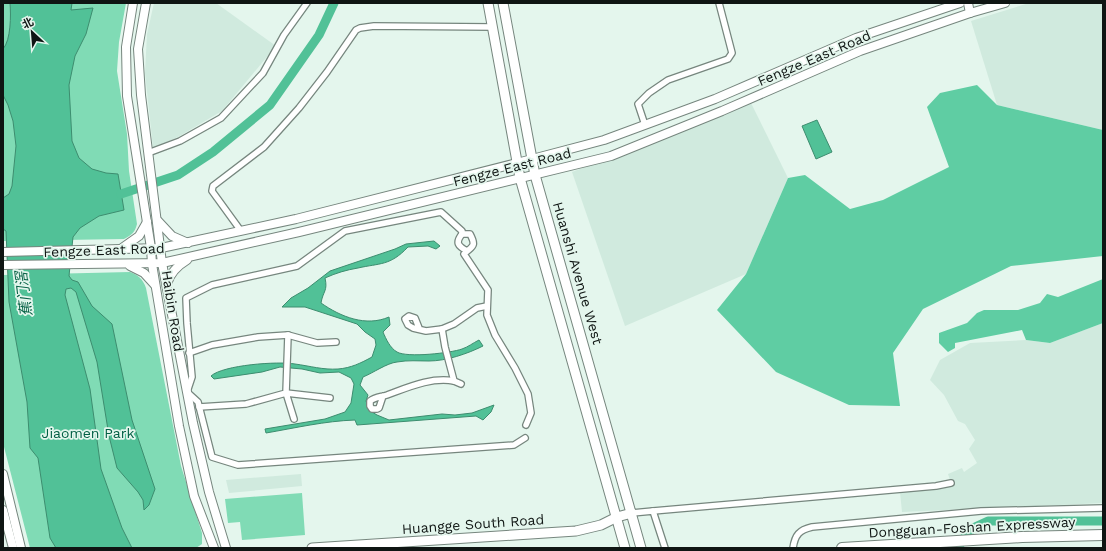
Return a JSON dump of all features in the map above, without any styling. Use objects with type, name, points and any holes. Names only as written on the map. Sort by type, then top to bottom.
[{"type":"highway","name":"Dongguan-Foshan Expressway","points":[[842,548],[1022,537],[1103,535]]},
{"type":"main road","name":"Haibin Road","points":[[133,3],[126,47],[127,96],[151,248],[152,264],[179,426],[194,496],[214,548]]},
{"type":"main road","points":[[146,3],[138,48],[141,95],[162,263],[187,392],[209,492],[226,548]]},
{"type":"main road","name":"Huanshi Avenue West","points":[[488,3],[520,178],[625,548]]},
{"type":"main road","name":"Huanshi Avenue West","points":[[503,3],[535,175],[641,548]]},
{"type":"main road","points":[[926,14],[942,3]]},
{"type":"main road","name":"Fengze East Road","points":[[3,252],[161,248],[296,219],[517,163],[604,140],[715,98],[856,38],[960,3]]},
{"type":"main road","points":[[968,3],[970,13]]},
{"type":"main road","name":"Fengze East Road","points":[[3,265],[162,263],[611,156],[722,111],[860,51],[970,13],[1005,3]]},
{"type":"main road","points":[[157,221],[172,236],[189,243]]},
{"type":"main road","points":[[122,249],[139,236],[147,222]]},
{"type":"main road","points":[[167,285],[169,277],[174,270],[192,256]]},
{"type":"main road","points":[[121,264],[144,273],[156,287]]},
{"type":"main road","points":[[3,474],[22,548]]},
{"type":"main road","points":[[3,512],[12,548]]},
{"type":"main road","name":"Huangge South Road","points":[[312,548],[576,531],[601,525],[616,517],[632,513]]},
{"type":"street","points":[[148,153],[180,140],[221,118],[263,73],[284,35],[307,3]]},
{"type":"street","points":[[645,125],[638,104],[649,93],[668,80],[728,59],[732,53],[719,3]]},
{"type":"street","points":[[241,231],[212,191],[213,186],[264,147],[296,111],[327,72],[356,30],[374,26],[492,27]]},
{"type":"street","points":[[462,234],[462,231],[441,212],[345,231],[297,266],[212,285],[186,298],[192,377],[187,392],[198,402],[212,456],[238,465],[514,445],[526,438]]},
{"type":"street","points":[[462,234],[458,239],[458,243],[467,251]]},
{"type":"street","points":[[462,234],[470,234],[472,238],[472,248],[464,254],[488,290],[486,315],[528,394],[531,413],[526,425]]},
{"type":"street","points":[[419,328],[426,331],[442,329],[454,324],[477,308],[487,306]]},
{"type":"street","points":[[442,329],[444,347],[454,381]]},
{"type":"street","points":[[189,353],[212,345],[250,338],[288,335],[317,343],[336,342]]},
{"type":"street","points":[[288,335],[286,393],[294,419]]},
{"type":"street","points":[[383,396],[422,383],[438,380],[454,381],[461,384]]},
{"type":"street","points":[[199,407],[246,404],[286,393],[330,398]]},
{"type":"street","points":[[632,513],[936,486],[951,483]]},
{"type":"street","points":[[793,548],[798,534],[803,530],[812,527],[981,511],[1103,508]]},
{"type":"street","points":[[653,511],[665,548]]},
{"type":"shaded area","points":[[154,3],[216,3],[276,46],[222,111],[178,137],[153,148],[145,73],[147,34]]},
{"type":"shaded area","points":[[1029,3],[1103,3],[1103,130],[997,105],[971,21]]},
{"type":"shaded area","points":[[977,85],[997,105],[1103,130],[1103,256],[1011,266],[923,309],[893,353],[900,406],[849,405],[776,372],[717,310],[746,274],[788,178],[805,175],[850,209],[883,200],[949,167],[927,107],[940,93]]},
{"type":"shaded area","points":[[751,103],[788,178],[746,274],[625,326],[572,172]]},
{"type":"shaded area","points":[[1103,279],[1103,323],[1050,343],[1026,340],[1022,330],[955,343],[955,348],[948,352],[939,343],[939,333],[967,323],[977,313],[984,310],[1018,310],[1040,303],[1047,294],[1058,297]]},
{"type":"shaded area","points":[[1103,323],[1103,503],[902,512],[900,492],[941,489],[952,486],[948,474],[962,468],[964,472],[977,463],[969,449],[975,440],[965,424],[958,421],[944,395],[930,380],[940,360],[970,343],[1026,340],[1050,343]]},
{"type":"shaded area","points":[[301,474],[302,486],[229,493],[226,480]]},
{"type":"green space","points":[[3,3],[126,3],[119,42],[117,71],[127,134],[129,171],[137,224],[133,233],[124,239],[3,241]]},
{"type":"green space","name":"Jiaomen Park","points":[[130,272],[140,278],[146,288],[181,466],[202,533],[202,544],[196,548],[30,548],[3,443],[3,275]]},
{"type":"green space","points":[[302,493],[305,535],[242,540],[240,522],[228,523],[225,499]]},
{"type":"water","name":"蕉门滘","points":[[10,3],[72,3],[71,10],[93,8],[86,34],[75,56],[69,85],[72,141],[79,158],[92,169],[106,173],[118,174],[124,210],[99,216],[80,228],[73,237],[69,276],[72,280],[78,282],[92,306],[112,324],[132,420],[155,489],[149,505],[144,510],[143,500],[138,492],[117,468],[109,436],[97,362],[76,292],[71,288],[66,289],[65,295],[90,389],[101,469],[122,528],[132,548],[56,548],[50,538],[38,458],[30,448],[27,402],[9,302],[6,231],[3,229],[3,198],[9,194],[12,186],[16,146],[13,121],[3,95],[3,49],[8,40],[9,34]]},
{"type":"water","points":[[817,120],[832,152],[816,159],[802,126]]},
{"type":"water","points":[[434,241],[440,246],[436,249],[428,246],[408,247],[396,258],[390,261],[337,273],[325,278],[326,288],[321,303],[345,316],[363,321],[380,320],[389,317],[390,325],[383,332],[392,348],[402,354],[419,355],[456,351],[479,340],[483,346],[470,352],[442,360],[405,361],[389,364],[363,377],[360,385],[368,395],[366,401],[369,410],[389,420],[442,414],[455,415],[472,413],[494,405],[491,412],[483,420],[476,416],[357,425],[355,420],[310,425],[266,433],[265,429],[325,419],[345,412],[351,403],[354,384],[351,378],[339,372],[320,373],[302,369],[280,367],[262,372],[214,379],[211,376],[217,372],[227,369],[276,363],[287,363],[327,369],[347,368],[372,357],[376,345],[375,339],[357,324],[305,307],[282,307],[291,298],[308,288],[330,271],[406,244]]},
{"type":"waterway","points":[[121,194],[178,175],[213,152],[270,105],[319,35],[334,3]]},
{"type":"waterway","points":[[958,548],[967,533],[975,527],[988,521],[1103,521]]}]
